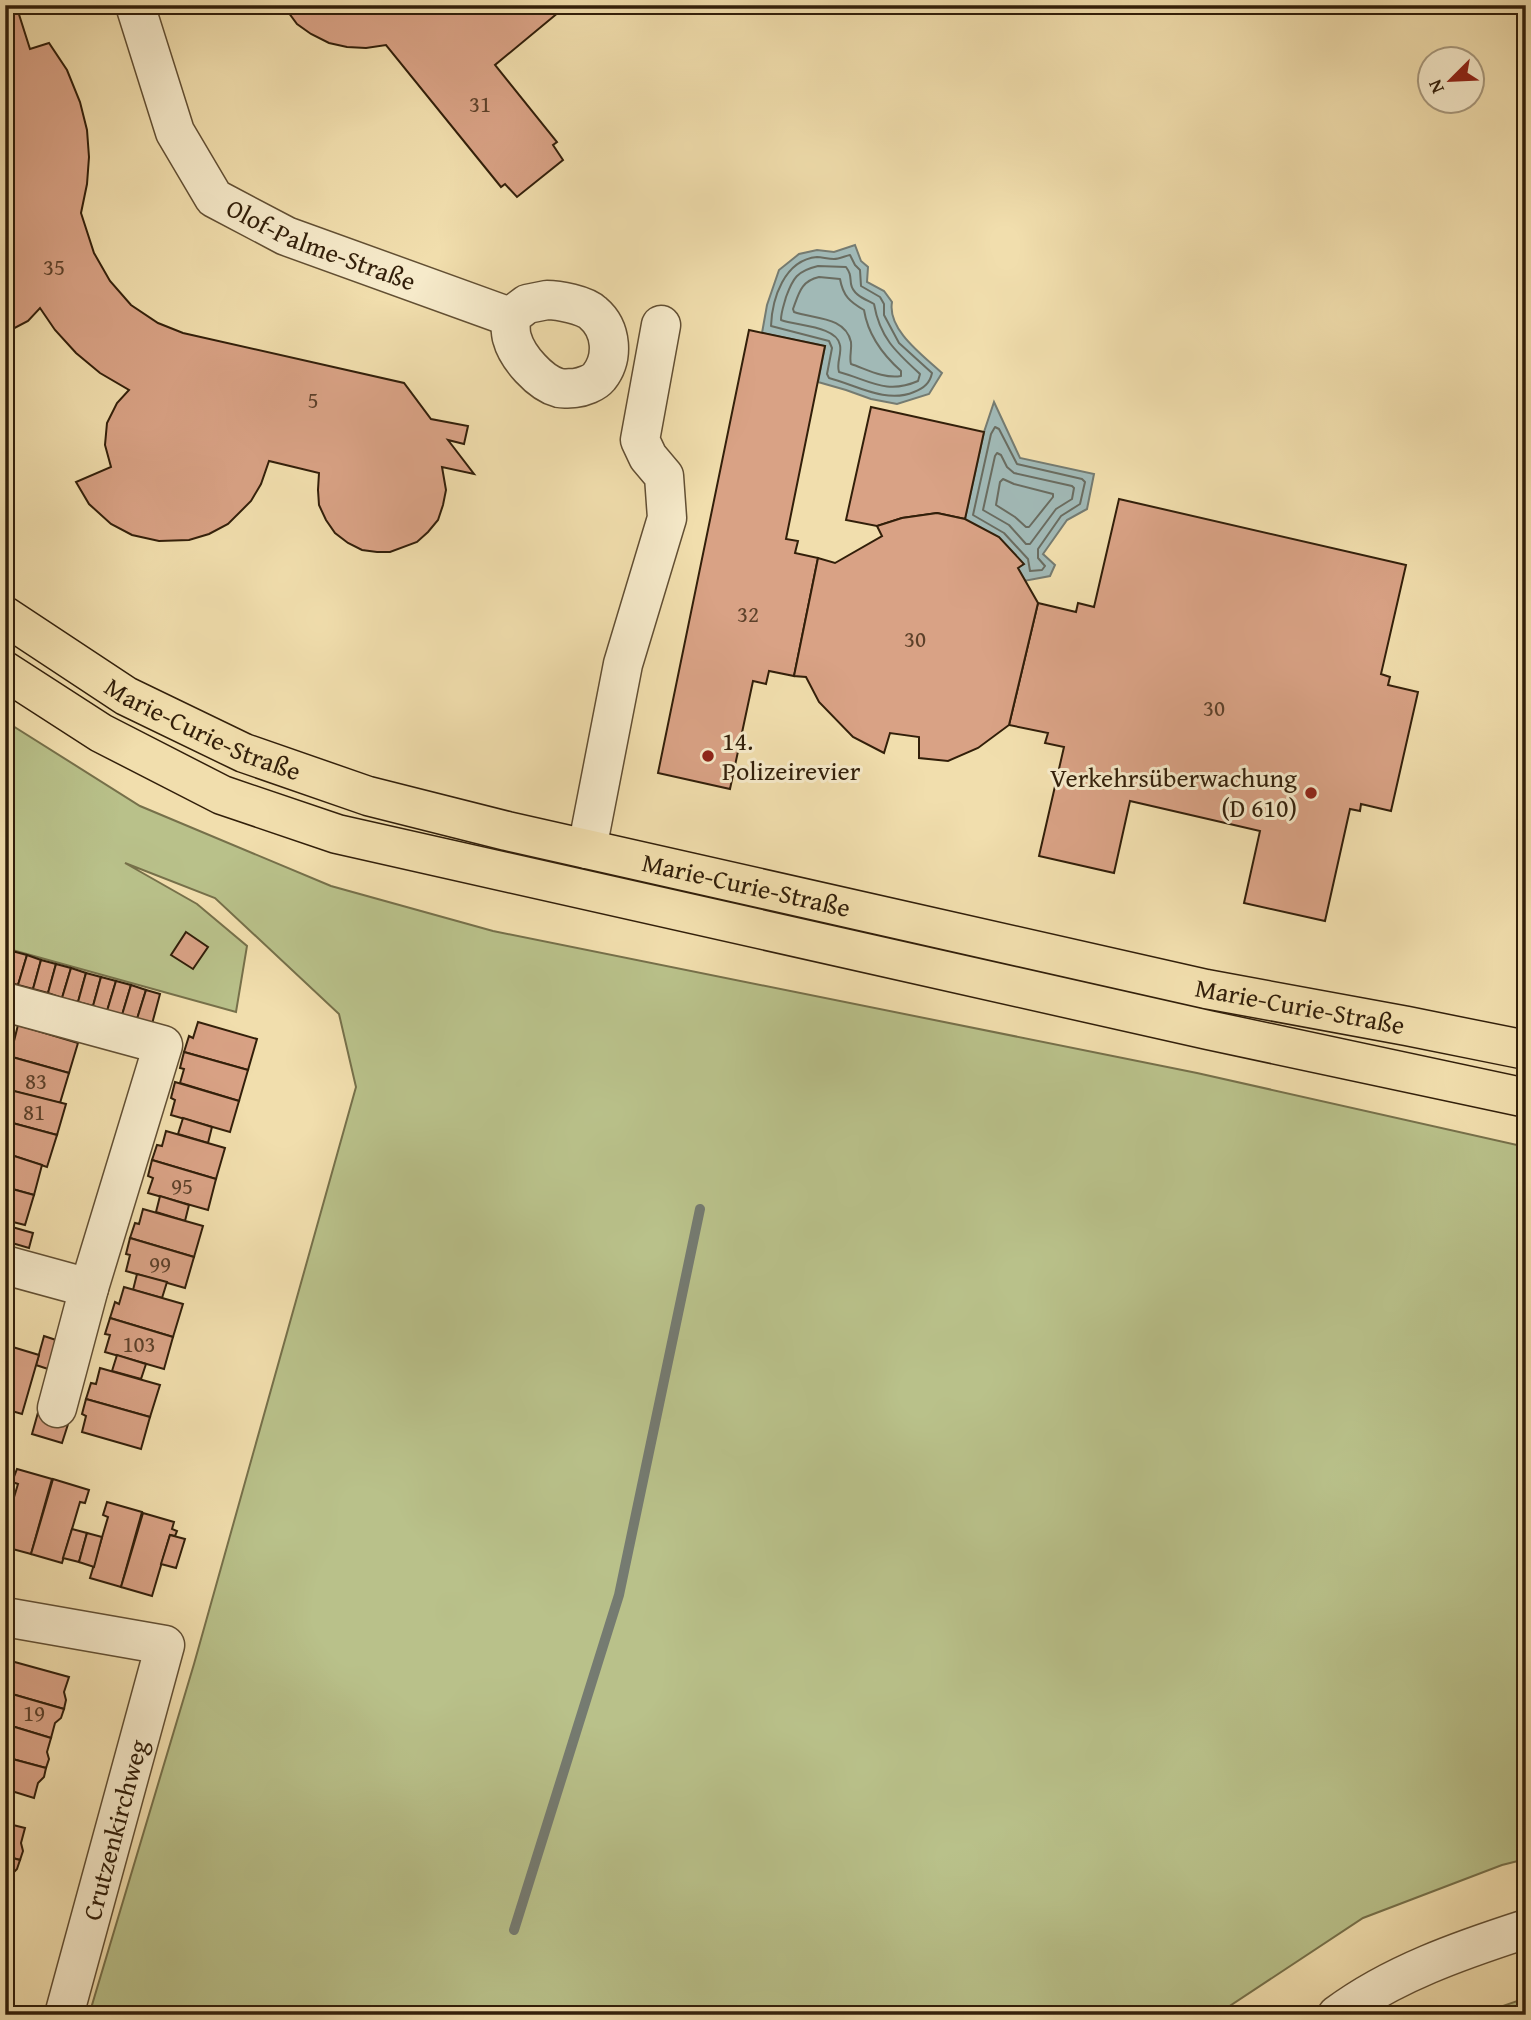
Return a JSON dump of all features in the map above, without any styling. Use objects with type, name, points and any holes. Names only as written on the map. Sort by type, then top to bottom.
[{"type":"main road","name":"Marie-Curie-Straße","points":[[5,616],[126,696],[244,753],[368,796],[587,849],[1206,989],[1526,1050]]},
{"type":"main road","name":"Marie-Curie-Straße","points":[[5,671],[101,733],[222,795],[337,834],[1194,1027],[1526,1098]]},
{"type":"street","name":"Olof-Palme-Straße","points":[[135,5],[175,132],[214,198],[286,236],[510,317]]},
{"type":"street","points":[[587,849],[623,664],[667,518],[664,476],[648,457],[640,440],[661,325]]},
{"type":"street","points":[[5,1002],[163,1045],[89,1288],[57,1408]]},
{"type":"street","points":[[5,1265],[89,1288]]},
{"type":"street","name":"Crutzenkirchweg","points":[[5,1617],[165,1644],[64,2015]]},
{"type":"street","points":[[1337,2015],[1387,1984],[1425,1966],[1481,1943],[1526,1930]]},
{"type":"green space","points":[[5,721],[140,806],[331,886],[493,931],[1197,1073],[1526,1147],[1526,1859],[1502,1865],[1363,1918],[1216,2015],[89,2015],[194,1664],[356,1087],[339,1014],[215,898],[125,863],[197,904],[247,946],[236,1012],[5,948]]},
{"type":"green space","points":[[1526,776],[1526,833],[1517,819]]},
{"type":"green space","points":[[1526,1998],[1526,2015],[1477,2015]]},
{"type":"water","points":[[855,245],[861,261],[868,267],[867,282],[884,291],[892,302],[895,323],[908,342],[942,373],[929,394],[897,404],[871,399],[818,382],[825,346],[762,333],[767,305],[779,270],[799,254],[817,250],[834,252]]},
{"type":"water","points":[[994,402],[1020,458],[1094,474],[1087,509],[1067,520],[1043,554],[1055,565],[1050,576],[1024,581],[965,519],[984,432]]},
{"type":"building","points":[[5,5],[16,5],[30,49],[49,43],[67,70],[80,102],[87,130],[89,157],[81,213],[94,253],[110,281],[131,305],[158,323],[183,333],[404,383],[431,419],[468,426],[464,444],[448,440],[474,474],[442,467],[446,490],[438,520],[417,542],[390,552],[362,550],[348,543],[335,533],[319,505],[319,473],[269,461],[261,484],[251,501],[228,524],[189,540],[159,541],[132,535],[111,524],[89,504],[76,482],[111,467],[105,445],[107,423],[117,403],[129,390],[100,373],[76,353],[40,308],[28,321],[5,333]]},
{"type":"building","points":[[283,5],[564,5],[565,7],[495,65],[557,142],[553,145],[563,160],[517,197],[505,184],[501,187],[386,45],[366,48],[329,43],[297,24]]},
{"type":"building","points":[[749,330],[825,346],[786,539],[798,541],[795,553],[818,558],[794,676],[769,671],[766,684],[753,681],[730,789],[658,773]]},
{"type":"building","points":[[871,407],[984,432],[965,519],[937,513],[902,518],[877,526],[846,520]]},
{"type":"building","points":[[1119,499],[1406,565],[1381,674],[1390,677],[1388,685],[1418,692],[1391,811],[1361,804],[1360,811],[1350,809],[1325,921],[1244,903],[1260,831],[1130,801],[1114,873],[1039,856],[1064,747],[1045,743],[1048,733],[1009,725],[1038,603],[1076,612],[1078,603],[1094,607]]},
{"type":"building","points":[[937,513],[965,519],[999,537],[1024,564],[1018,568],[1038,603],[1009,725],[978,748],[948,761],[919,758],[919,737],[890,733],[884,753],[853,737],[819,702],[806,677],[794,676],[818,558],[835,563],[882,536],[877,526],[902,518]]},
{"type":"building","points":[[5,827],[13,831],[5,844]]},
{"type":"building","points":[[186,932],[208,947],[193,969],[171,955]]},
{"type":"building","points":[[5,949],[12,951],[5,973]]},
{"type":"building","points":[[12,951],[27,955],[18,985],[5,981]]},
{"type":"building","points":[[27,955],[41,960],[33,989],[18,985]]},
{"type":"building","points":[[41,960],[56,964],[48,993],[33,989]]},
{"type":"building","points":[[56,964],[71,968],[62,998],[48,993]]},
{"type":"building","points":[[71,968],[86,973],[78,1002],[62,998]]},
{"type":"building","points":[[86,973],[101,977],[93,1006],[78,1002]]},
{"type":"building","points":[[101,977],[116,981],[107,1011],[93,1006]]},
{"type":"building","points":[[116,981],[131,985],[122,1015],[107,1011]]},
{"type":"building","points":[[131,985],[146,990],[137,1019],[122,1015]]},
{"type":"building","points":[[146,990],[160,994],[152,1024],[137,1019]]},
{"type":"building","points":[[198,1022],[257,1039],[248,1070],[184,1052],[189,1036],[193,1038]]},
{"type":"building","points":[[18,1025],[78,1043],[69,1073],[5,1055],[10,1039],[14,1041]]},
{"type":"building","points":[[184,1052],[248,1070],[239,1101],[180,1083],[184,1069],[180,1068]]},
{"type":"building","points":[[5,1055],[69,1073],[60,1103],[5,1089]]},
{"type":"building","points":[[175,1082],[239,1101],[230,1132],[171,1115],[175,1100],[171,1098]]},
{"type":"building","points":[[6,1089],[66,1104],[57,1135],[5,1121]]},
{"type":"building","points":[[183,1118],[212,1127],[208,1143],[178,1134]]},
{"type":"building","points":[[5,1121],[57,1135],[47,1167],[5,1153]]},
{"type":"building","points":[[166,1131],[225,1148],[216,1179],[152,1160],[157,1145],[162,1146]]},
{"type":"building","points":[[5,1153],[42,1165],[34,1195],[5,1187]]},
{"type":"building","points":[[152,1160],[216,1179],[208,1210],[148,1193],[153,1178],[148,1176]]},
{"type":"building","points":[[5,1187],[34,1195],[25,1225],[5,1220]]},
{"type":"building","points":[[160,1196],[189,1205],[185,1221],[156,1212]]},
{"type":"building","points":[[143,1209],[203,1226],[194,1257],[130,1238],[135,1223],[139,1224]]},
{"type":"building","points":[[5,1225],[33,1233],[29,1248],[5,1241]]},
{"type":"building","points":[[130,1238],[194,1257],[185,1288],[126,1271]]},
{"type":"building","points":[[137,1274],[167,1282],[162,1298],[133,1290]]},
{"type":"building","points":[[124,1287],[183,1304],[173,1337],[110,1318],[115,1302],[119,1304]]},
{"type":"building","points":[[110,1318],[173,1337],[164,1369],[105,1352],[110,1335],[105,1334]]},
{"type":"building","points":[[44,1336],[59,1341],[51,1370],[36,1365]]},
{"type":"building","points":[[6,1345],[39,1355],[22,1414],[5,1409]]},
{"type":"building","points":[[117,1355],[146,1364],[141,1379],[112,1371]]},
{"type":"building","points":[[100,1368],[160,1385],[150,1417],[86,1399],[91,1383],[96,1384]]},
{"type":"building","points":[[86,1399],[150,1417],[141,1449],[82,1432],[86,1416],[82,1414]]},
{"type":"building","points":[[39,1409],[70,1418],[62,1443],[32,1434]]},
{"type":"building","points":[[17,1469],[52,1479],[31,1554],[5,1547],[5,1527],[18,1484],[12,1482]]},
{"type":"building","points":[[53,1479],[89,1490],[85,1503],[80,1502],[62,1563],[31,1554]]},
{"type":"building","points":[[5,1502],[12,1504],[5,1527]]},
{"type":"building","points":[[107,1502],[142,1512],[121,1587],[90,1578],[108,1517],[103,1515]]},
{"type":"building","points":[[143,1513],[174,1522],[172,1529],[177,1531],[175,1536],[170,1535],[152,1596],[121,1587]]},
{"type":"building","points":[[72,1529],[87,1533],[79,1562],[63,1558]]},
{"type":"building","points":[[87,1533],[102,1537],[94,1567],[79,1562]]},
{"type":"building","points":[[170,1535],[185,1539],[176,1568],[161,1564]]},
{"type":"building","points":[[11,1661],[69,1677],[64,1692],[64,1709],[5,1692],[5,1675]]},
{"type":"building","points":[[5,1692],[64,1709],[61,1718],[55,1723],[51,1738],[5,1724]]},
{"type":"building","points":[[5,1724],[51,1738],[46,1768],[5,1757]]},
{"type":"building","points":[[5,1757],[46,1768],[34,1798],[5,1789]]},
{"type":"building","points":[[5,1823],[25,1828],[20,1860],[5,1856]]},
{"type":"building","points":[[5,1856],[20,1860],[7,1889],[5,1888]]},
{"type":"waterway","points":[[514,1930],[619,1595],[700,1209]]},
{"type":"place","name":"14. Polizeirevier","points":[[708,756]]},
{"type":"place","name":"Verkehrsüberwachung (D 610)","points":[[1311,793]]}]
